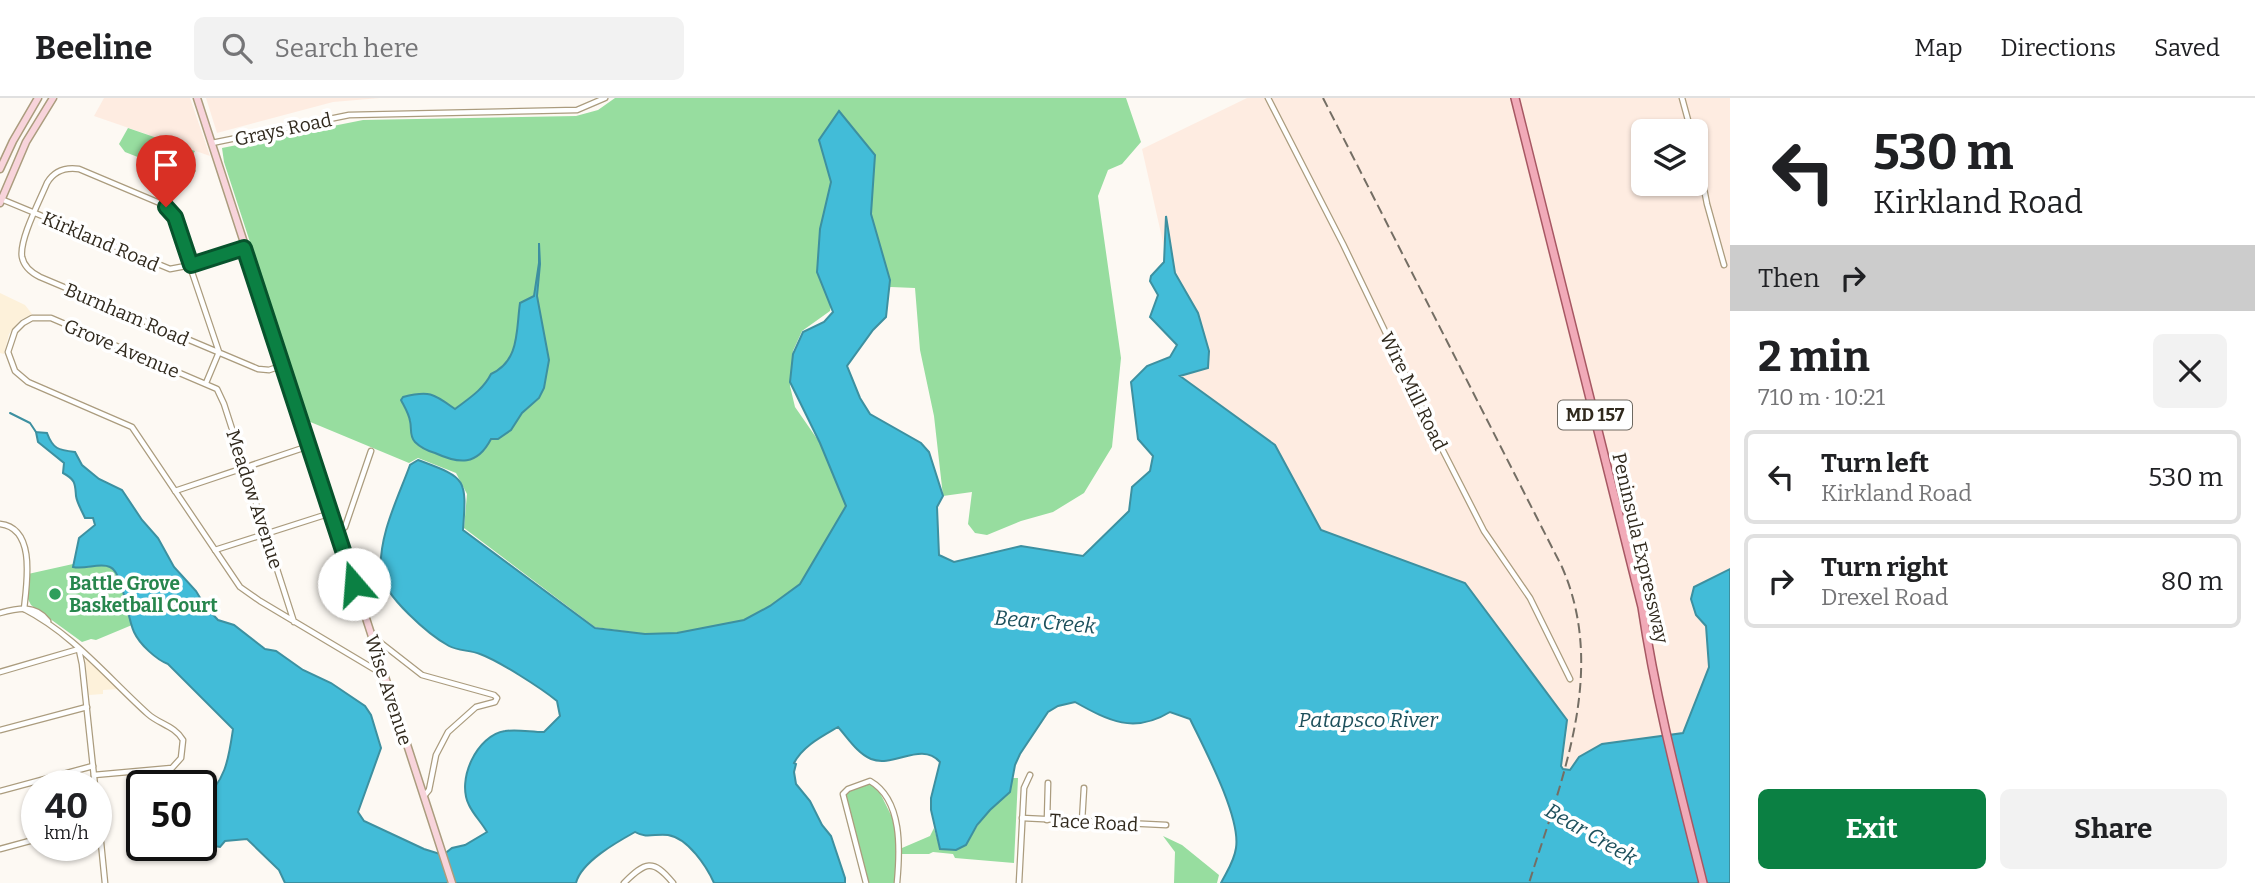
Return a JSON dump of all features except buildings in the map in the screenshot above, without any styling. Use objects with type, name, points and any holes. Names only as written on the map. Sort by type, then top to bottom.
[{"type":"main road","points":[[0,169],[38,98]]},
{"type":"main road","points":[[1,200],[26,142],[53,98]]},
{"type":"main road","name":"Wise Avenue","points":[[197,98],[452,883]]},
{"type":"main road","name":"Peninsula Expressway","points":[[1515,98],[1642,607],[1665,733],[1703,883]]},
{"type":"street","name":"Grays Road","points":[[211,144],[349,115],[577,110],[605,98]]},
{"type":"street","name":"Wire Mill Road","points":[[1268,98],[1484,531],[1530,598],[1570,679]]},
{"type":"street","points":[[1682,98],[1688,119]]},
{"type":"street","name":"Burnham Road","points":[[191,265],[175,217],[166,207],[79,169],[62,170],[51,177],[22,250],[24,262],[35,274],[258,369],[269,370],[284,365]]},
{"type":"street","points":[[1705,196],[1724,265]]},
{"type":"street","name":"Kirkland Road","points":[[1,200],[165,268],[176,269],[244,248]]},
{"type":"street","points":[[191,265],[219,352],[206,383]]},
{"type":"street","name":"Grove Avenue","points":[[175,491],[129,425],[25,380],[12,368],[9,345],[13,333],[20,325],[41,317],[60,321],[206,383]]},
{"type":"street","name":"Meadow Avenue","points":[[206,383],[214,387],[221,396],[294,622]]},
{"type":"street","points":[[309,446],[175,491],[244,591],[384,675]]},
{"type":"street","points":[[338,533],[345,527],[370,451]]},
{"type":"street","points":[[215,550],[331,513]]},
{"type":"street","points":[[0,524],[14,528],[23,540],[26,563],[24,609]]},
{"type":"street","points":[[0,613],[24,609],[48,622],[153,719],[176,730],[183,742],[180,760],[169,769],[112,774]]},
{"type":"street","points":[[371,635],[422,676],[497,698],[495,702],[476,707],[444,737],[433,765],[429,790],[424,796]]},
{"type":"street","points":[[0,672],[79,649]]},
{"type":"street","points":[[79,649],[93,770]]},
{"type":"street","points":[[0,730],[87,707]]},
{"type":"street","points":[[0,790],[93,766]]},
{"type":"street","points":[[1019,883],[1024,788],[1030,775]]},
{"type":"street","points":[[866,883],[843,794],[848,789],[870,781],[880,788],[900,831],[897,883]]},
{"type":"street","points":[[1047,820],[1048,783]]},
{"type":"street","points":[[1082,821],[1084,788]]},
{"type":"street","name":"Tace Road","points":[[1022,818],[1166,825]]},
{"type":"street","points":[[0,849],[21,843]]},
{"type":"street","points":[[102,861],[104,883]]},
{"type":"street","points":[[624,883],[641,867],[650,865],[661,869],[673,883]]},
{"type":"shaded area","points":[[104,98],[190,98],[210,156],[94,116]]},
{"type":"shaded area","points":[[206,98],[380,98],[333,102],[217,133]]},
{"type":"shaded area","points":[[1247,98],[1730,98],[1730,569],[1694,587],[1696,615],[1706,626],[1709,667],[1683,734],[1602,744],[1579,757],[1570,770],[1562,769],[1567,732],[1465,583],[1321,530],[1275,445],[1180,376],[1198,313],[1175,273],[1167,222],[1165,251],[1142,149]]},
{"type":"shaded area","points":[[0,293],[25,305],[32,314],[19,321],[9,334],[4,354],[0,353]]},
{"type":"shaded area","points":[[85,657],[118,688],[118,689],[89,695]]},
{"type":"green space","points":[[615,98],[1126,98],[1141,142],[1122,164],[1108,170],[1098,196],[1121,358],[1112,447],[1084,493],[1053,512],[987,535],[975,533],[968,524],[972,492],[943,496],[934,416],[920,350],[915,288],[891,287],[833,296],[830,311],[802,331],[793,351],[790,386],[795,407],[820,443],[846,506],[800,584],[770,606],[744,620],[677,633],[645,634],[595,627],[464,528],[467,494],[456,473],[418,458],[409,463],[308,421],[224,162],[222,148],[363,120],[576,116],[598,110]]},
{"type":"green space","points":[[128,128],[195,151],[189,161],[196,171],[191,178],[125,152],[119,144]]},
{"type":"green space","points":[[73,564],[73,567],[77,568],[106,565],[111,567],[123,590],[132,625],[96,640],[82,642],[31,605],[28,599],[28,574]]},
{"type":"green space","points":[[1013,778],[1018,778],[1014,863],[955,858],[953,854],[933,852],[901,854],[902,848],[930,836],[934,828],[940,849],[966,845],[992,807],[1006,794]]},
{"type":"green space","points":[[862,785],[872,785],[878,789],[894,821],[898,835],[896,883],[868,883],[845,797],[848,791]]},
{"type":"green space","points":[[1163,836],[1182,845],[1219,875],[1217,883],[1174,883],[1175,852]]},
{"type":"water","name":"Patapsco River","points":[[839,111],[875,155],[871,214],[890,280],[886,317],[847,366],[860,398],[870,414],[921,443],[929,452],[943,496],[937,507],[939,555],[954,562],[1021,546],[1083,556],[1129,511],[1132,487],[1150,471],[1153,456],[1138,439],[1131,382],[1147,366],[1170,357],[1177,345],[1150,317],[1158,295],[1150,281],[1151,276],[1164,262],[1166,216],[1175,273],[1198,313],[1209,351],[1208,368],[1180,376],[1275,445],[1321,530],[1465,583],[1567,720],[1561,766],[1563,769],[1570,770],[1579,757],[1602,744],[1683,733],[1709,667],[1706,626],[1696,615],[1691,599],[1694,587],[1730,569],[1730,883],[1221,883],[1234,858],[1236,848],[1233,819],[1220,783],[1190,719],[1170,712],[1157,719],[1133,724],[1099,715],[1075,702],[1058,706],[1048,712],[1020,754],[1010,792],[977,825],[966,845],[956,850],[940,849],[931,798],[940,762],[933,756],[916,754],[880,761],[871,759],[857,749],[838,727],[807,747],[794,763],[796,784],[810,801],[831,836],[845,883],[714,883],[702,862],[683,842],[668,835],[644,835],[635,832],[592,860],[579,875],[576,883],[285,883],[279,870],[247,839],[225,841],[217,847],[217,784],[228,759],[233,729],[168,664],[154,656],[140,642],[131,625],[121,586],[114,571],[106,566],[73,567],[79,538],[95,525],[93,518],[85,518],[74,483],[63,473],[64,463],[38,442],[36,432],[47,433],[57,448],[75,452],[82,465],[99,479],[122,490],[158,538],[174,567],[218,620],[234,625],[265,649],[276,651],[365,706],[371,715],[381,748],[358,812],[364,821],[443,855],[487,832],[466,795],[467,772],[478,750],[495,734],[505,731],[544,732],[560,716],[557,701],[488,657],[453,648],[440,641],[419,624],[390,593],[381,573],[383,545],[410,465],[418,460],[454,476],[463,489],[463,530],[595,628],[645,634],[677,633],[744,620],[770,606],[800,584],[846,506],[820,443],[790,382],[793,354],[803,332],[824,322],[833,312],[817,272],[820,229],[831,182],[819,140]]},
{"type":"water","points":[[539,243],[537,296],[549,360],[544,388],[539,398],[522,413],[511,430],[498,439],[491,439],[486,448],[473,458],[460,461],[424,449],[413,440],[409,418],[401,400],[403,397],[426,394],[455,409],[475,394],[491,374],[507,361],[515,344],[520,303],[534,296]]},
{"type":"waterway","points":[[10,413],[30,423],[36,432]]},
{"type":"railway","points":[[1323,98],[1562,567],[1575,607],[1581,646],[1575,726],[1566,766],[1529,883]]},
{"type":"place","name":"Battle Grove Basketball Court","points":[[55,594]]},
{"type":"route","points":[[166,207],[175,217],[191,265],[244,248],[354,584]]},
{"type":"water label","name":"Bear Creek","points":[[1045,622]]},
{"type":"water label","name":"Bear Creek","points":[[1591,834]]}]
